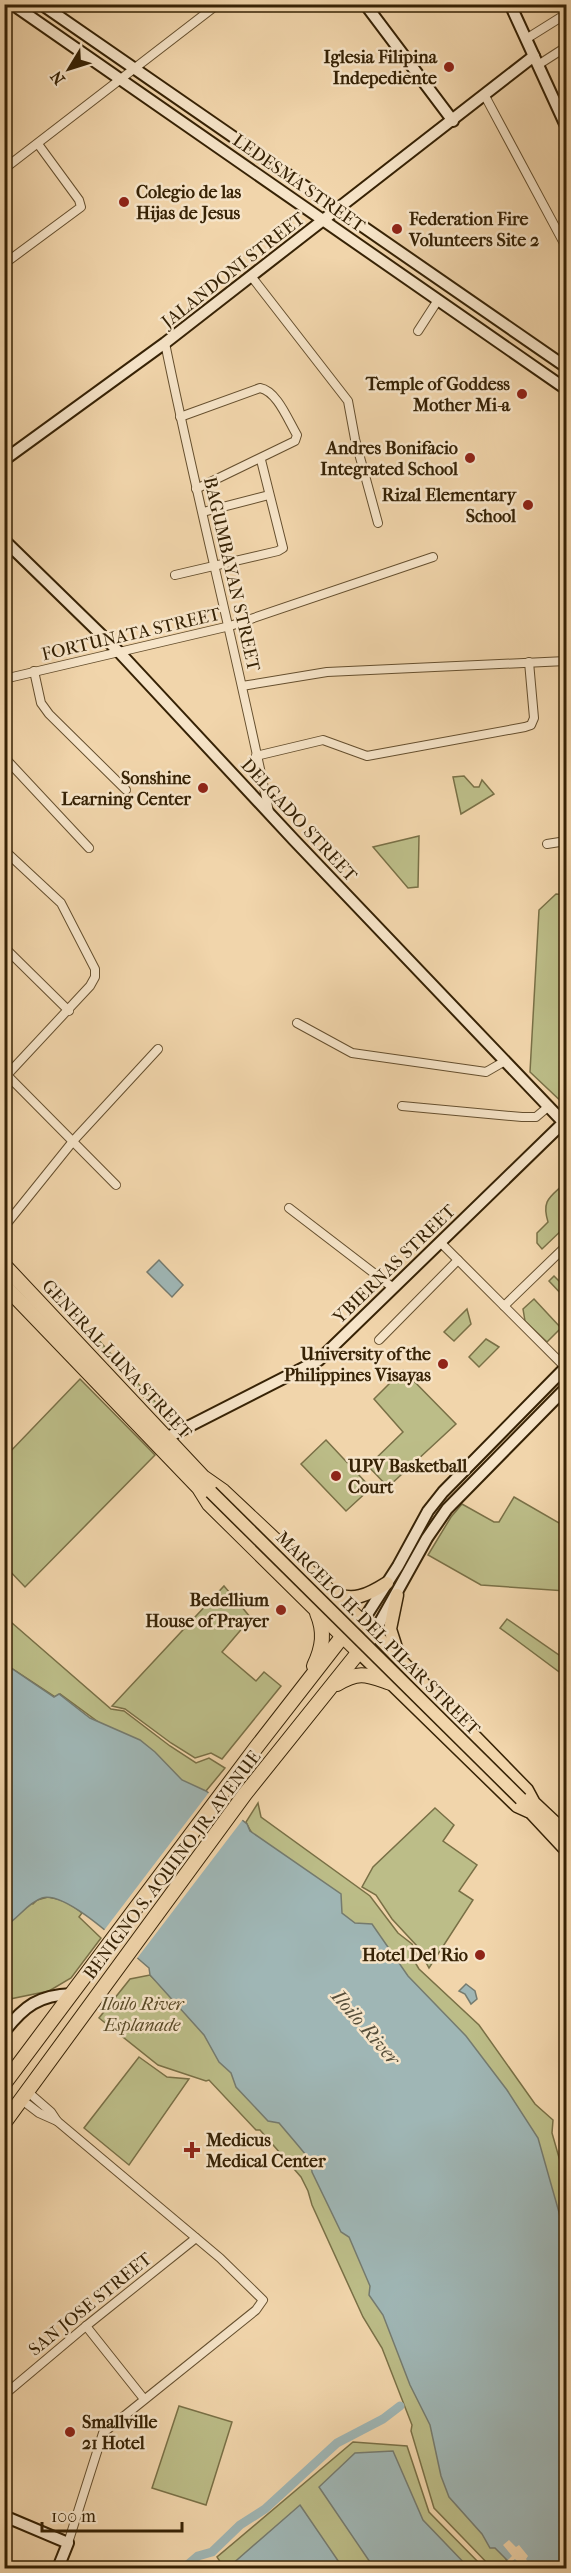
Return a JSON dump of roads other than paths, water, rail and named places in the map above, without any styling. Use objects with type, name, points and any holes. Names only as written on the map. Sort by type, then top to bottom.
[{"type":"highway","name":"GENERAL LUNA STREET","points":[[4,1265],[166,1438],[204,1486],[209,1504],[343,1635]]},
{"type":"highway","name":"GENERAL LUNA STREET","points":[[4,1285],[149,1439],[204,1486],[217,1485],[358,1618]]},
{"type":"highway","points":[[308,1680],[323,1639],[321,1623],[313,1605]]},
{"type":"highway","name":"MARCELO H. DEL PILAR STREET","points":[[358,1618],[374,1633]]},
{"type":"highway","name":"BENIGNO S. AQUINO JR. AVENUE","points":[[4,2084],[246,1761],[358,1618]]},
{"type":"highway","name":"BENIGNO S. AQUINO JR. AVENUE","points":[[4,2123],[245,1794],[374,1633]]},
{"type":"highway","name":"MARCELO H. DEL PILAR STREET","points":[[343,1635],[359,1652]]},
{"type":"highway","points":[[326,1693],[355,1675],[371,1676],[391,1683]]},
{"type":"highway","points":[[246,1761],[261,1774]]},
{"type":"main road","name":"MARCELO H. DEL PILAR STREET","points":[[204,1486],[521,1799],[567,1833]]},
{"type":"main road","points":[[328,1591],[344,1597],[360,1598],[387,1583]]},
{"type":"main road","points":[[397,1595],[390,1629],[400,1661]]},
{"type":"main road","name":"MARCELO H. DEL PILAR STREET","points":[[374,1633],[527,1790],[531,1807],[567,1850]]},
{"type":"main road","name":"MARCELO H. DEL PILAR STREET","points":[[359,1652],[517,1806],[531,1807]]},
{"type":"street","name":"LEDESMA STREET","points":[[12,4],[121,80],[567,367]]},
{"type":"street","name":"LEDESMA STREET","points":[[41,4],[135,70],[330,215],[438,300],[567,389]]},
{"type":"street","points":[[4,169],[218,4]]},
{"type":"street","points":[[365,4],[453,122]]},
{"type":"street","points":[[523,4],[512,8],[567,126]]},
{"type":"street","points":[[526,39],[567,14]]},
{"type":"street","points":[[536,61],[567,47]]},
{"type":"street","name":"JALANDONI STREET","points":[[4,460],[165,343],[485,96],[536,61]]},
{"type":"street","points":[[485,96],[566,247]]},
{"type":"street","points":[[4,264],[81,207],[79,200],[38,144]]},
{"type":"street","points":[[251,276],[348,401],[355,439],[378,523]]},
{"type":"street","points":[[418,331],[438,300]]},
{"type":"street","name":"BAGUMBAYAN STREET","points":[[165,343],[196,489],[230,626],[269,812]]},
{"type":"street","points":[[180,417],[260,388],[267,389],[297,438],[261,459],[196,489]]},
{"type":"street","points":[[175,575],[284,548],[261,459]]},
{"type":"street","points":[[203,512],[269,495]]},
{"type":"street","name":"DELGADO STREET","points":[[4,540],[120,653],[565,1124]]},
{"type":"street","name":"FORTUNATA STREET","points":[[4,679],[230,626],[434,557]]},
{"type":"street","points":[[242,686],[327,672],[566,661],[566,636]]},
{"type":"street","points":[[256,756],[322,740],[367,756],[531,725],[534,718],[529,662]]},
{"type":"street","points":[[34,671],[41,703],[49,714],[126,790]]},
{"type":"street","points":[[5,757],[89,848]]},
{"type":"street","points":[[547,844],[567,841]]},
{"type":"street","points":[[4,849],[61,903],[95,969],[93,982],[69,1011],[6,1073],[116,1185]]},
{"type":"street","points":[[4,947],[69,1011]]},
{"type":"street","points":[[297,1023],[352,1053],[486,1072],[505,1061]]},
{"type":"street","points":[[4,1227],[74,1140],[158,1049]]},
{"type":"street","points":[[402,1106],[536,1117],[549,1106]]},
{"type":"street","name":"YBIERNAS STREET","points":[[166,1438],[319,1360],[392,1287],[565,1124]]},
{"type":"street","points":[[289,1208],[392,1287]]},
{"type":"street","points":[[358,1618],[366,1616],[428,1511],[443,1492],[566,1368],[440,1242]]},
{"type":"street","points":[[504,1306],[567,1246]]},
{"type":"street","points":[[379,1340],[458,1260]]},
{"type":"street","points":[[374,1633],[427,1538],[447,1509],[567,1388]]},
{"type":"street","points":[[4,2032],[35,2001],[52,1995],[72,1994]]},
{"type":"street","points":[[25,2096],[39,2113],[57,2121],[196,2238],[263,2300],[262,2305],[103,2433],[58,2568]]},
{"type":"street","name":"SAN JOSE STREET","points":[[4,2395],[196,2238]]},
{"type":"street","points":[[86,2326],[144,2399]]},
{"type":"street","points":[[4,2516],[68,2543]]},
{"type":"water","points":[[159,1260],[183,1285],[172,1297],[147,1272]]},
{"type":"water","name":"Iloilo River","points":[[4,1661],[54,1697],[59,1694],[90,1718],[140,1740],[182,1780],[206,1791],[247,1824],[250,1831],[341,1894],[342,1913],[355,1923],[372,1924],[408,1976],[466,2036],[507,2090],[538,2138],[566,2237],[566,2568],[515,2568],[495,2548],[490,2548],[482,2534],[449,2497],[441,2476],[430,2425],[410,2385],[383,2315],[369,2295],[370,2286],[349,2237],[341,2232],[312,2172],[311,2161],[279,2123],[268,2121],[236,2087],[231,2073],[219,2062],[204,2035],[150,1975],[149,1968],[113,1936],[81,1912],[53,1898],[37,1900],[5,1926]]},
{"type":"water","points":[[466,1984],[475,1991],[477,1999],[471,2004],[465,1994],[459,1991]]},
{"type":"water","points":[[393,2451],[423,2520],[469,2568],[374,2568],[319,2487],[355,2453]]},
{"type":"water","points":[[300,2505],[343,2568],[232,2568],[230,2566]]},
{"type":"waterway","points":[[184,2568],[198,2556],[212,2552],[240,2525],[265,2509],[337,2443],[383,2419],[400,2406]]},
{"type":"place","name":"Iglesia Filipina Indepediente","points":[[449,67]]},
{"type":"place","name":"Colegio de las Hijas de Jesus","points":[[124,202]]},
{"type":"place","name":"Federation Fire Volunteers Site 2","points":[[397,229]]},
{"type":"place","name":"Temple of Goddess Mother Mi-a","points":[[522,394]]},
{"type":"place","name":"Andres Bonifacio Integrated School","points":[[470,458]]},
{"type":"place","name":"Rizal Elementary School","points":[[528,505]]},
{"type":"place","name":"Sonshine Learning Center","points":[[203,788]]},
{"type":"place","name":"University of the Philippines Visayas","points":[[443,1364]]},
{"type":"place","name":"UPV Basketball Court","points":[[336,1476]]},
{"type":"place","name":"Bedellium House of Prayer","points":[[281,1610]]},
{"type":"place","name":"Hotel Del Rio","points":[[480,1955]]},
{"type":"place","name":"Medicus Medical Center","points":[[192,2150]]},
{"type":"place","name":"Smallville 21 Hotel","points":[[70,2432]]},
{"type":"park label","name":"Iloilo River Esplanade","points":[[142,2014]]}]
